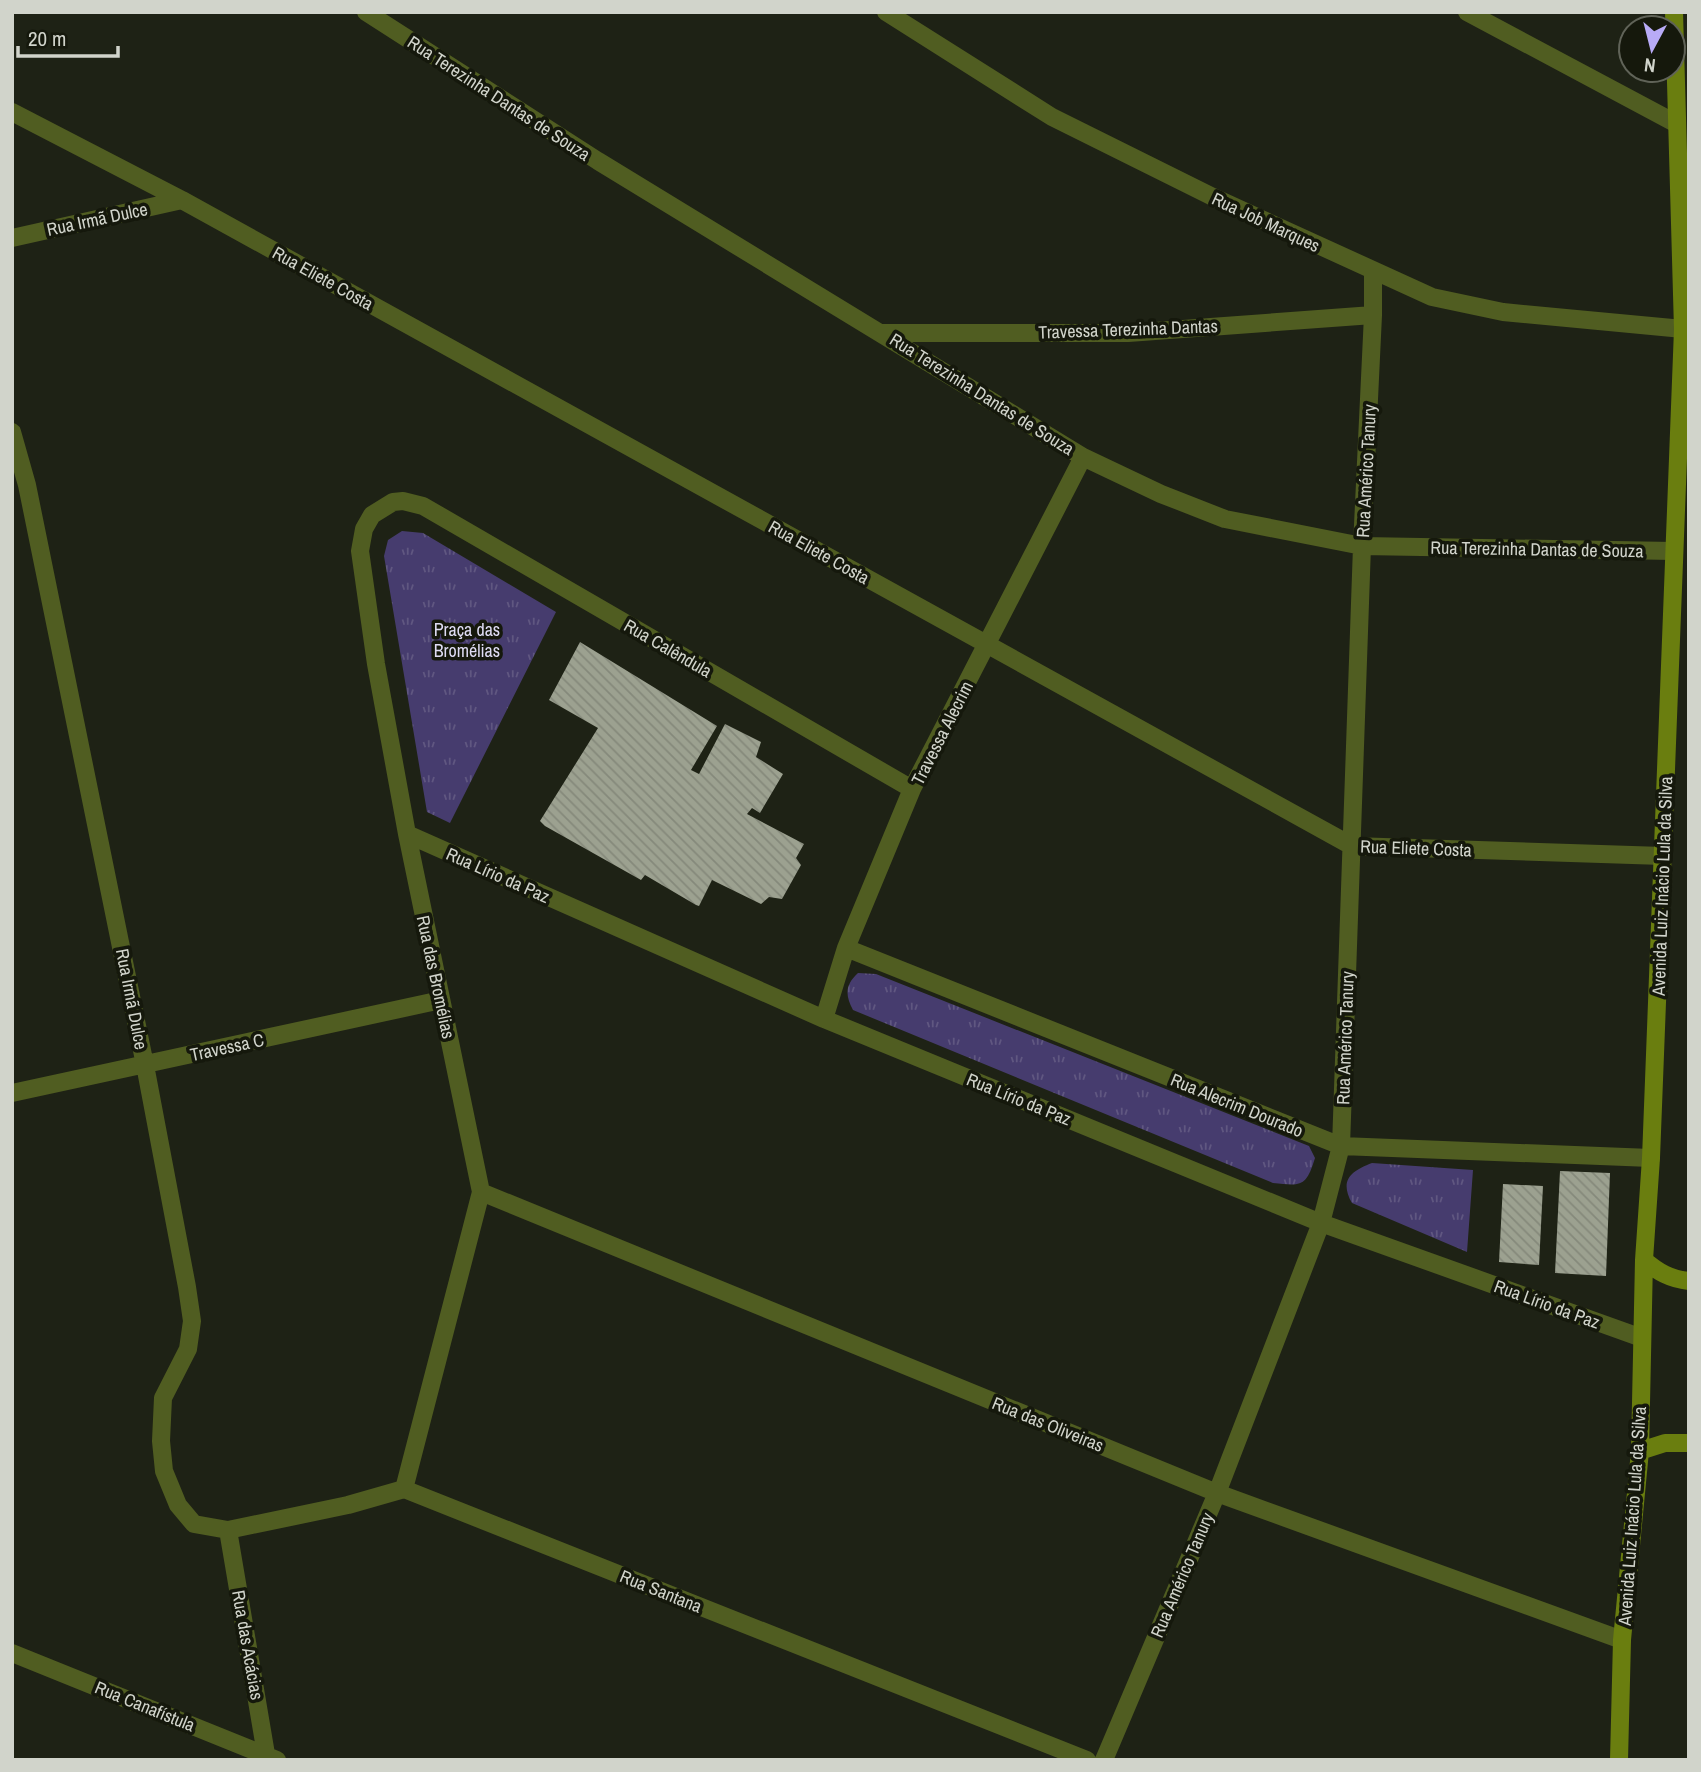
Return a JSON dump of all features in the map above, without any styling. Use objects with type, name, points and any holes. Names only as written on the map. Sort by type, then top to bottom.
[{"type":"street","name":"Rua Terezinha Dantas de Souza","points":[[366,12],[597,161],[1083,457],[1161,494],[1225,519],[1362,546],[1674,551]]},
{"type":"street","name":"Rua Job Marques","points":[[886,12],[1052,117],[1213,197],[1432,297],[1503,312],[1683,329]]},
{"type":"street","points":[[1467,12],[1676,124]]},
{"type":"street","name":"Avenida Luiz Inácio Lula da Silva","points":[[1619,1760],[1622,1640],[1640,1451],[1644,1260],[1651,1158],[1683,329],[1674,12]]},
{"type":"street","name":"Rua Eliete Costa","points":[[12,112],[182,200],[1352,846],[1663,856]]},
{"type":"street","name":"Rua Irmã Dulce","points":[[12,238],[182,200]]},
{"type":"street","name":"Rua Américo Tanury","points":[[1104,1760],[1217,1493],[1321,1223],[1341,1146],[1373,271]]},
{"type":"street","name":"Travessa Terezinha Dantas","points":[[882,333],[1128,333],[1373,315]]},
{"type":"street","name":"Rua Irmã Dulce","points":[[12,432],[27,485],[145,1065],[192,1321],[188,1349],[163,1398],[161,1441],[164,1471],[178,1505],[194,1524],[228,1530]]},
{"type":"street","name":"Travessa Alecrim","points":[[824,1019],[846,948],[912,789],[1083,457]]},
{"type":"street","name":"Rua das Bromélias","points":[[404,1489],[481,1192],[407,834],[376,664],[360,551],[364,529],[372,515],[393,502],[403,500],[423,506]]},
{"type":"street","name":"Rua Calêndula","points":[[423,506],[912,789]]},
{"type":"street","name":"Rua Lírio da Paz","points":[[407,834],[824,1019],[1321,1223],[1642,1338]]},
{"type":"street","name":"Rua Alecrim Dourado","points":[[846,948],[1341,1146],[1651,1158]]},
{"type":"street","name":"Travessa C","points":[[12,1093],[441,1000]]},
{"type":"street","name":"Rua das Oliveiras","points":[[481,1192],[1217,1493],[1622,1640]]},
{"type":"street","points":[[1644,1260],[1673,1279],[1689,1281]]},
{"type":"street","points":[[1640,1451],[1665,1443],[1689,1443]]},
{"type":"street","points":[[228,1530],[348,1505],[404,1489]]},
{"type":"street","name":"Rua Santana","points":[[404,1489],[1087,1760]]},
{"type":"street","name":"Rua das Acácias","points":[[228,1530],[270,1758]]},
{"type":"street","name":"Rua Canafístula","points":[[12,1653],[270,1758]]},
{"type":"green space","name":"Praça das Bromélias","points":[[402,531],[423,533],[556,612],[450,823],[427,812],[384,556],[388,540]]},
{"type":"green space","points":[[858,973],[876,974],[1309,1146],[1315,1158],[1309,1175],[1297,1184],[1273,1183],[853,1010],[848,990]]},
{"type":"green space","points":[[1372,1163],[1473,1170],[1467,1252],[1352,1203],[1347,1188],[1349,1177],[1358,1169]]},
{"type":"building","points":[[580,642],[717,726],[691,770],[699,774],[725,724],[761,742],[756,757],[783,774],[760,813],[752,808],[747,814],[804,844],[796,858],[801,865],[782,899],[769,897],[761,904],[712,880],[699,906],[645,875],[641,880],[540,821],[598,728],[549,700]]},
{"type":"building","points":[[1560,1171],[1610,1173],[1606,1276],[1555,1273]]},
{"type":"building","points":[[1503,1184],[1543,1186],[1539,1265],[1499,1262]]}]
